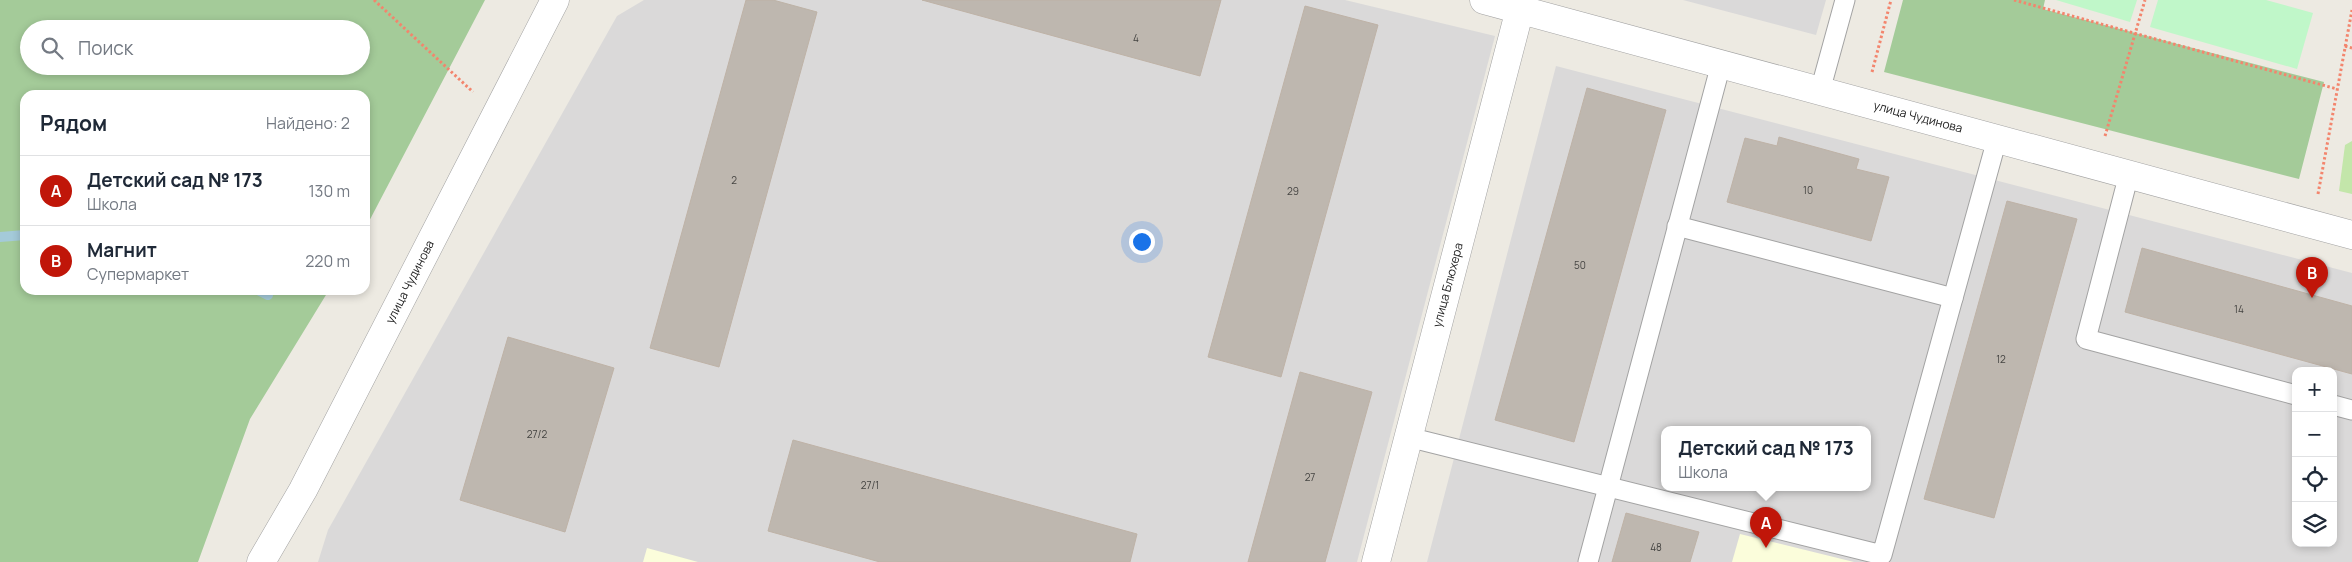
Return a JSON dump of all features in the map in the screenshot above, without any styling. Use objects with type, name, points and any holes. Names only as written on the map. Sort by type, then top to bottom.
[{"type":"street","name":"улица Чудинова","points":[[261,562],[303,490],[555,0]]},
{"type":"street","name":"улица Чудинова","points":[[1484,0],[2352,235]]},
{"type":"street","name":"улица Блюхера","points":[[1376,562],[1520,9]]},
{"type":"lane","points":[[1820,91],[1845,0]]},
{"type":"lane","points":[[1588,562],[1721,64]]},
{"type":"lane","points":[[1408,437],[1882,555],[1997,139]]},
{"type":"lane","points":[[2129,174],[2086,338],[2292,394]]},
{"type":"lane","points":[[1677,226],[1953,298]]},
{"type":"lane","points":[[2337,406],[2352,410]]},
{"type":"path","points":[[374,0],[459,78]]},
{"type":"path","points":[[2014,0],[2337,89]]},
{"type":"path","points":[[2103,143],[2145,0]]},
{"type":"path","points":[[2316,201],[2352,10]]},
{"type":"path","points":[[2345,46],[2352,48]]},
{"type":"shaded area","points":[[644,0],[1345,0],[1495,36],[1357,562],[318,562],[328,530],[617,16]]},
{"type":"shaded area","points":[[1683,0],[1826,0],[1816,35]]},
{"type":"shaded area","points":[[1556,66],[2352,273],[2352,562],[1427,562]]},
{"type":"shaded area","points":[[1740,534],[1854,562],[1732,562]]},
{"type":"shaded area","points":[[647,548],[698,562],[643,562]]},
{"type":"green space","points":[[0,0],[485,0],[370,219],[370,90],[20,90],[20,295],[326,295],[250,419],[198,562],[0,562]]},
{"type":"green space","points":[[1903,0],[2045,0],[2043,9],[2324,82],[2299,179],[1884,72]]},
{"type":"green space","points":[[2056,0],[2137,0],[2130,22]]},
{"type":"green space","points":[[2158,0],[2266,0],[2313,13],[2297,69],[2150,27]]},
{"type":"green space","points":[[2352,141],[2352,194],[2339,191],[2345,145]]},
{"type":"building","points":[[746,0],[773,0],[817,12],[719,367],[650,348]]},
{"type":"building","points":[[922,0],[1221,0],[1200,76]]},
{"type":"building","points":[[1305,6],[1378,25],[1281,377],[1208,357]]},
{"type":"building","points":[[1587,88],[1666,110],[1574,442],[1495,420]]},
{"type":"building","points":[[1779,137],[1859,159],[1856,169],[1889,177],[1871,241],[1727,202],[1745,138],[1777,146]]},
{"type":"building","points":[[2007,201],[2077,219],[1994,518],[1924,499]]},
{"type":"building","points":[[2142,248],[2352,306],[2352,374],[2337,370],[2337,367],[2326,367],[2125,312]]},
{"type":"building","points":[[508,337],[614,368],[565,532],[460,500]]},
{"type":"building","points":[[1300,372],[1372,392],[1325,562],[1248,562]]},
{"type":"building","points":[[793,440],[1137,534],[1130,562],[880,562],[768,531]]},
{"type":"building","points":[[1626,513],[1699,532],[1690,562],[1612,562]]},
{"type":"waterway","points":[[0,237],[20,235]]},
{"type":"place","name":"Магнит","points":[[2312,298]]},
{"type":"place","name":"Детский сад № 173","points":[[1766,548]]}]
